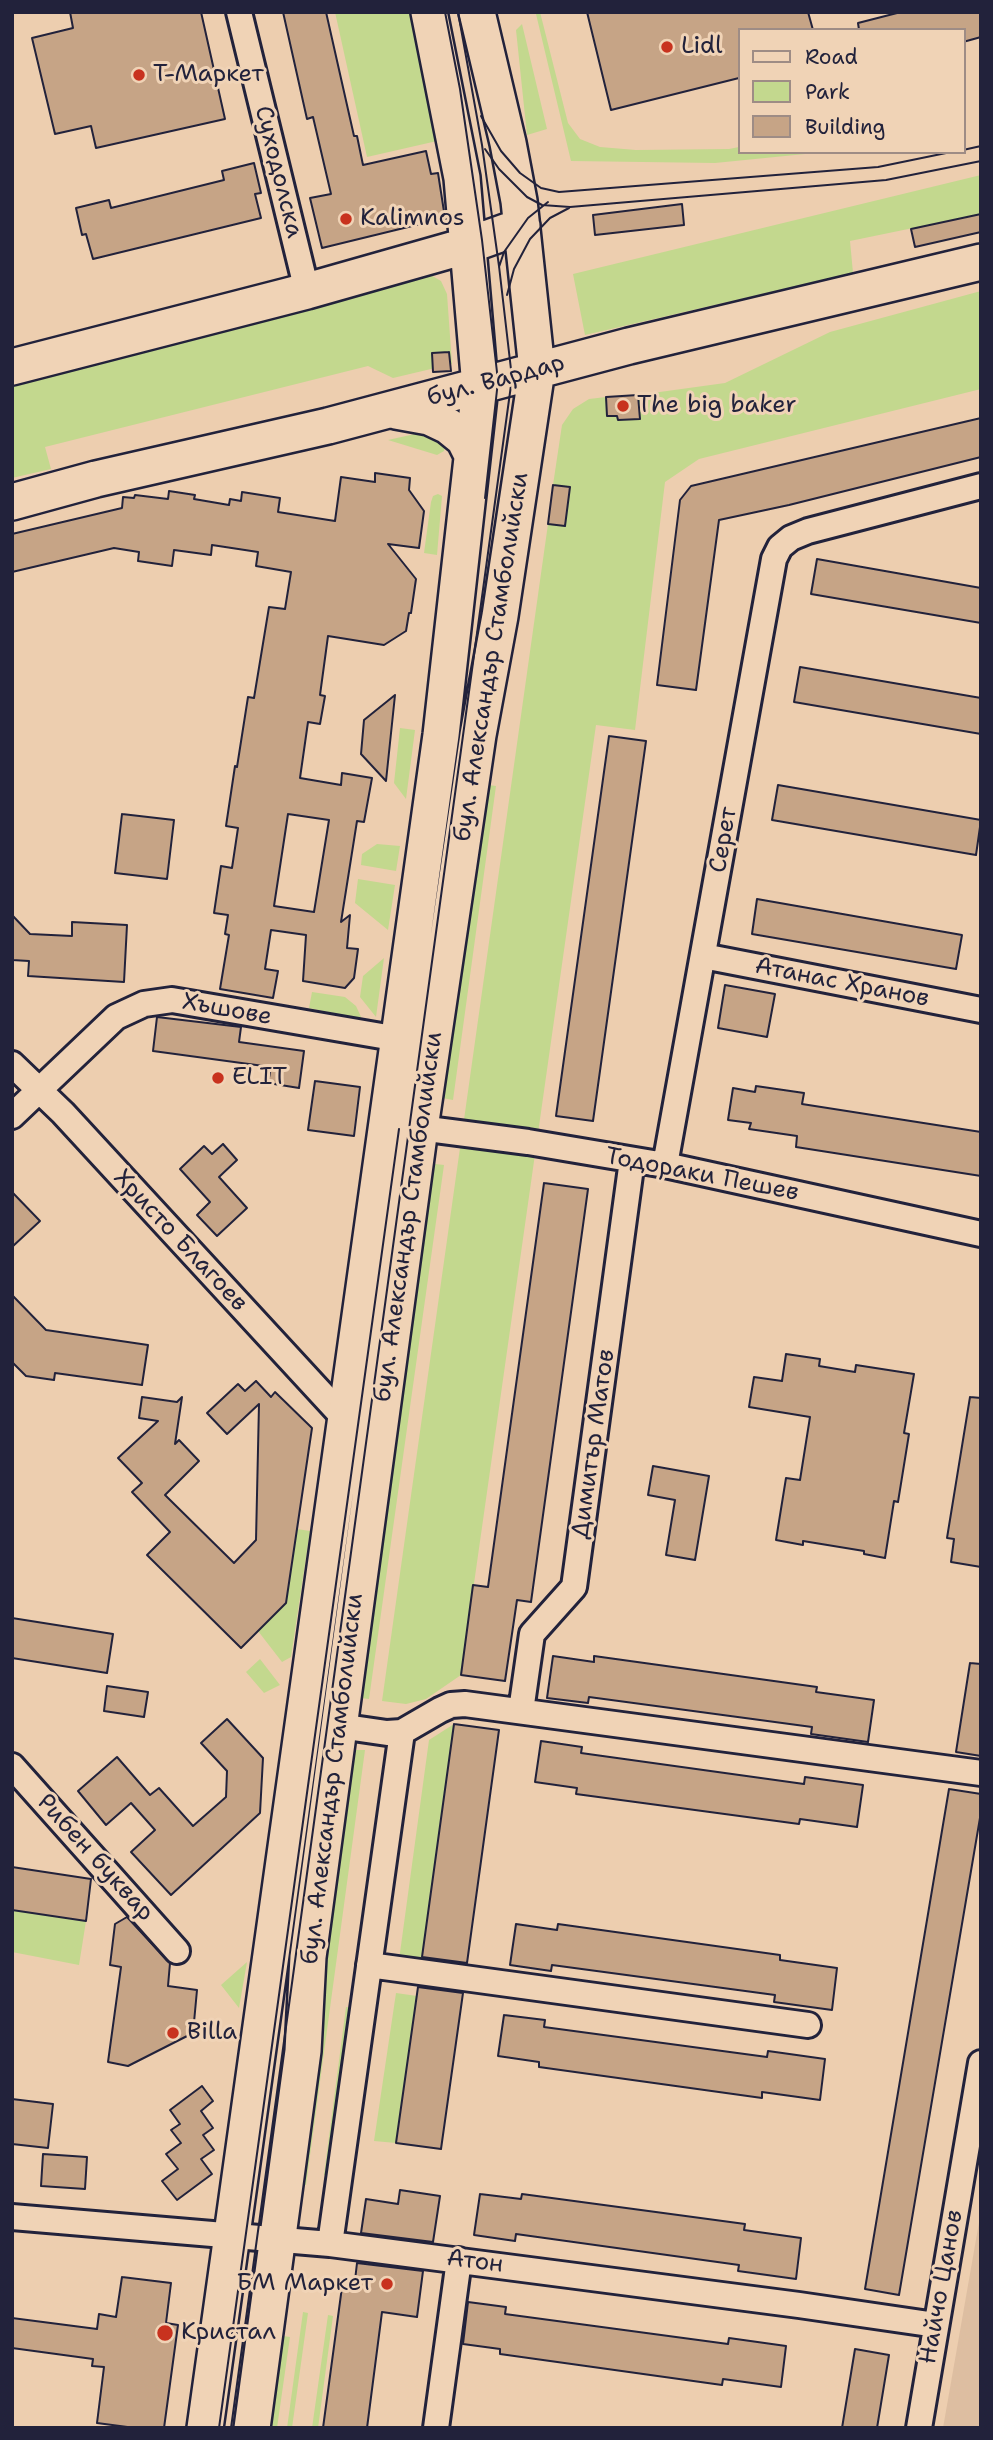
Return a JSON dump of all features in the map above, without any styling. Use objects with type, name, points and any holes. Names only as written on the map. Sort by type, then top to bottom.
[{"type":"street","name":"Суходолска","points":[[239,12],[307,291]]},
{"type":"street","name":"бул. Александър Стамболийски","points":[[205,2428],[441,735],[480,387],[462,178],[429,12]]},
{"type":"street","name":"бул. Александър Стамболийски","points":[[252,2428],[303,2051],[308,1958],[421,1128],[478,734],[500,617],[537,370],[522,226],[508,143],[477,12]]},
{"type":"street","points":[[12,367],[307,291],[469,245],[522,226]]},
{"type":"street","name":"бул. Вардар","points":[[12,502],[480,387],[629,346],[981,262]]},
{"type":"street","points":[[389,410],[429,417],[448,426],[464,439],[472,455]]},
{"type":"street","name":"Серет","points":[[665,1165],[774,559],[780,547],[791,538],[808,531],[981,486]]},
{"type":"street","name":"Атанас Хранов","points":[[703,956],[981,1010]]},
{"type":"street","name":"Хъшове","points":[[12,1116],[116,1017],[144,1004],[172,1000],[399,1039]]},
{"type":"street","name":"Христо Благоев","points":[[12,1064],[62,1113],[345,1419]]},
{"type":"street","name":"Тодораки Пешев","points":[[421,1128],[528,1142],[665,1165],[981,1234]]},
{"type":"street","name":"Димитър Матов","points":[[522,1711],[532,1634],[575,1587],[632,1160]]},
{"type":"street","points":[[339,1726],[387,1733],[402,1732],[452,1705],[465,1704],[981,1773]]},
{"type":"street","points":[[330,2244],[402,1732]]},
{"type":"street","name":"Рибен буквар","points":[[12,1766],[177,1951]]},
{"type":"street","points":[[369,1965],[808,2025]]},
{"type":"street","name":"Найчо Цанов","points":[[919,2428],[981,2063]]},
{"type":"street","name":"Атон","points":[[12,2217],[330,2244],[936,2325]]},
{"type":"street","points":[[436,2428],[459,2260]]},
{"type":"shaded area","points":[[981,2211],[981,2428],[943,2428]]},
{"type":"green space","points":[[335,12],[410,12],[437,141],[367,157]]},
{"type":"green space","points":[[540,12],[568,123],[580,139],[600,147],[636,150],[738,147],[738,154],[805,154],[715,163],[571,161],[536,14]]},
{"type":"green space","points":[[522,24],[547,129],[527,135],[516,30]]},
{"type":"green space","points":[[981,175],[981,214],[850,241],[853,273],[585,335],[573,274]]},
{"type":"green space","points":[[429,274],[441,281],[447,294],[452,364],[393,378],[368,366],[45,447],[51,469],[12,478],[12,385]]},
{"type":"green space","points":[[981,291],[981,389],[699,459],[665,482],[635,730],[596,725],[461,1675],[426,1699],[406,1704],[382,1701],[548,524],[565,526],[570,488],[553,485],[562,425],[573,409],[589,399],[606,397],[607,416],[617,416],[618,420],[639,419],[638,395],[725,383],[830,332]]},
{"type":"green space","points":[[428,431],[446,436],[444,451],[437,455],[388,440]]},
{"type":"green space","points":[[433,496],[442,496],[437,555],[424,553],[431,502]]},
{"type":"green space","points":[[400,728],[415,730],[406,799],[394,783]]},
{"type":"green space","points":[[480,784],[496,786],[453,1100],[437,1097]]},
{"type":"green space","points":[[377,844],[400,846],[396,871],[361,865],[362,854]]},
{"type":"green space","points":[[358,879],[395,885],[388,930],[355,903]]},
{"type":"green space","points":[[384,958],[376,1017],[360,997],[363,976]]},
{"type":"green space","points":[[312,992],[345,997],[356,1006],[362,1019],[309,1008]]},
{"type":"green space","points":[[427,1163],[444,1165],[369,1699],[352,1697]]},
{"type":"green space","points":[[297,1529],[310,1531],[291,1657],[282,1662],[258,1631],[286,1603]]},
{"type":"green space","points":[[260,1659],[280,1685],[264,1693],[246,1672]]},
{"type":"green space","points":[[454,1724],[421,1963],[399,1960],[429,1740]]},
{"type":"green space","points":[[356,1750],[365,1750],[306,2185],[297,2184],[347,1756]]},
{"type":"green space","points":[[12,1910],[86,1921],[79,1965],[12,1952]]},
{"type":"green space","points":[[247,1962],[239,2008],[221,1985]]},
{"type":"green space","points":[[396,1993],[417,1996],[396,2143],[374,2141]]},
{"type":"green space","points":[[346,2007],[352,2008],[330,2176],[324,2175]]},
{"type":"green space","points":[[303,2312],[308,2313],[292,2428],[287,2428]]},
{"type":"green space","points":[[328,2315],[333,2316],[318,2428],[312,2428]]},
{"type":"green space","points":[[277,2335],[290,2337],[277,2428],[264,2428]]},
{"type":"building","name":"Т-Маркет","points":[[70,12],[201,12],[225,119],[96,148],[91,126],[55,134],[32,38],[73,28]]},
{"type":"building","points":[[283,12],[326,12],[363,165],[426,151],[431,174],[438,173],[445,218],[322,248],[310,198],[331,194],[313,117],[307,119]]},
{"type":"building","name":"Lidl","points":[[587,12],[808,12],[812,28],[738,28],[738,78],[611,110]]},
{"type":"building","points":[[901,12],[981,12],[981,37],[965,41],[965,28],[859,28],[858,23]]},
{"type":"building","points":[[254,163],[261,193],[255,194],[261,218],[93,259],[86,234],[82,235],[76,208],[109,200],[111,208],[224,180],[222,171]]},
{"type":"building","points":[[682,204],[684,225],[595,235],[593,215]]},
{"type":"building","points":[[981,214],[981,232],[915,247],[911,229]]},
{"type":"building","points":[[449,352],[451,371],[433,372],[432,353]]},
{"type":"building","name":"The big baker","points":[[638,395],[640,419],[618,420],[617,416],[607,416],[606,397]]},
{"type":"building","points":[[981,418],[981,457],[719,520],[696,690],[657,685],[680,500],[691,486]]},
{"type":"building","points":[[375,473],[410,478],[409,490],[424,511],[419,548],[388,544],[416,579],[411,613],[406,631],[384,645],[328,636],[320,695],[325,696],[320,724],[308,722],[300,778],[341,785],[342,773],[372,778],[364,822],[357,821],[341,922],[350,915],[347,948],[358,949],[354,978],[345,988],[303,981],[306,935],[271,930],[265,969],[278,971],[273,998],[220,989],[229,935],[225,934],[228,915],[214,913],[221,866],[232,868],[238,828],[226,826],[235,766],[237,767],[248,697],[254,698],[269,607],[285,609],[291,572],[256,566],[258,552],[212,545],[211,555],[174,550],[172,566],[138,561],[139,552],[114,548],[12,572],[12,534],[122,508],[123,497],[134,498],[135,495],[168,499],[169,491],[195,495],[194,499],[229,505],[230,499],[241,501],[242,492],[280,498],[278,512],[335,521],[341,477],[375,482]],"holes":[[[288,814],[329,820],[314,912],[274,906]]]},
{"type":"building","points":[[553,485],[570,487],[565,526],[548,524]]},
{"type":"building","points":[[817,559],[981,588],[981,623],[811,594]]},
{"type":"building","points":[[800,667],[981,698],[981,734],[794,702]]},
{"type":"building","points":[[395,695],[386,781],[361,754],[364,720]]},
{"type":"building","points":[[609,736],[646,741],[593,1121],[556,1116]]},
{"type":"building","points":[[778,785],[981,820],[976,855],[772,820]]},
{"type":"building","points":[[122,814],[174,820],[167,879],[115,873]]},
{"type":"building","points":[[757,899],[962,935],[956,969],[752,934]]},
{"type":"building","points":[[12,915],[30,934],[72,936],[72,922],[127,925],[124,982],[28,976],[29,961],[12,960]]},
{"type":"building","points":[[725,985],[775,994],[767,1037],[718,1028]]},
{"type":"building","points":[[157,1017],[241,1027],[239,1042],[304,1051],[299,1088],[268,1083],[271,1067],[153,1051]]},
{"type":"building","points":[[315,1081],[360,1087],[354,1136],[308,1130]]},
{"type":"building","points":[[756,1086],[804,1093],[802,1104],[981,1132],[981,1176],[796,1147],[797,1136],[749,1129],[751,1123],[728,1120],[733,1088],[755,1092]]},
{"type":"building","points":[[223,1144],[237,1160],[219,1177],[247,1208],[217,1236],[197,1215],[210,1202],[180,1169],[204,1146],[212,1154]]},
{"type":"building","points":[[544,1183],[588,1189],[531,1602],[517,1600],[505,1681],[461,1675],[473,1585],[488,1587]]},
{"type":"building","points":[[12,1192],[40,1221],[12,1247]]},
{"type":"building","points":[[12,1295],[46,1330],[148,1345],[142,1385],[55,1373],[54,1380],[26,1376],[12,1362]]},
{"type":"building","points":[[786,1354],[820,1359],[819,1366],[855,1372],[856,1365],[914,1374],[904,1433],[909,1434],[898,1502],[894,1501],[885,1558],[864,1554],[864,1551],[803,1541],[803,1545],[776,1540],[786,1478],[800,1480],[810,1417],[749,1407],[754,1377],[782,1381]]},
{"type":"building","points":[[256,1381],[271,1397],[275,1392],[312,1428],[286,1603],[241,1648],[147,1555],[170,1532],[132,1492],[142,1483],[118,1458],[158,1421],[139,1418],[142,1397],[177,1402],[182,1397],[175,1444],[179,1440],[199,1461],[165,1495],[234,1563],[256,1540],[259,1404],[227,1434],[207,1413],[238,1384],[245,1391]]},
{"type":"building","points":[[970,1397],[981,1398],[981,1567],[951,1562],[954,1539],[947,1538]]},
{"type":"building","points":[[653,1466],[709,1476],[695,1560],[666,1555],[675,1500],[648,1495]]},
{"type":"building","points":[[12,1618],[113,1634],[107,1673],[12,1658]]},
{"type":"building","points":[[553,1656],[594,1662],[594,1656],[817,1687],[816,1692],[874,1700],[868,1742],[811,1734],[812,1727],[589,1697],[588,1703],[547,1698]]},
{"type":"building","points":[[970,1663],[981,1664],[981,1756],[956,1752]]},
{"type":"building","points":[[107,1686],[148,1692],[144,1717],[104,1711]]},
{"type":"building","points":[[227,1719],[263,1758],[260,1813],[171,1895],[131,1852],[155,1830],[131,1803],[106,1825],[78,1791],[117,1757],[150,1795],[159,1788],[193,1826],[226,1797],[227,1771],[201,1743]]},
{"type":"building","points":[[454,1724],[499,1730],[467,1963],[422,1957]]},
{"type":"building","points":[[541,1741],[582,1747],[581,1753],[804,1784],[805,1777],[863,1785],[857,1827],[800,1819],[799,1824],[576,1794],[577,1788],[535,1782]]},
{"type":"building","points":[[949,1789],[981,1794],[981,1812],[899,2295],[865,2289]]},
{"type":"building","points":[[12,1867],[91,1879],[86,1921],[12,1910]]},
{"type":"building","points":[[127,1917],[170,1963],[168,1986],[197,1990],[193,2033],[128,2066],[108,2062],[121,1967],[110,1965],[115,1924]]},
{"type":"building","points":[[516,1924],[557,1930],[558,1924],[780,1955],[780,1960],[837,1968],[832,2010],[774,2002],[775,1995],[552,1965],[551,1971],[510,1965]]},
{"type":"building","points":[[418,1987],[463,1993],[441,2149],[396,2143]]},
{"type":"building","points":[[504,2015],[545,2020],[544,2027],[767,2057],[768,2051],[825,2059],[820,2100],[762,2092],[762,2098],[539,2067],[539,2062],[498,2056]]},
{"type":"building","points":[[202,2086],[213,2101],[201,2111],[213,2128],[203,2135],[214,2150],[201,2159],[212,2174],[177,2200],[162,2181],[178,2169],[166,2154],[181,2143],[171,2130],[180,2124],[170,2110]]},
{"type":"building","points":[[12,2099],[53,2104],[48,2148],[12,2144]]},
{"type":"building","points":[[43,2154],[87,2157],[85,2189],[41,2186]]},
{"type":"building","points":[[400,2190],[440,2196],[433,2242],[361,2233],[366,2199],[398,2204]]},
{"type":"building","points":[[480,2194],[521,2199],[522,2194],[745,2224],[744,2230],[801,2238],[796,2279],[738,2271],[739,2265],[516,2234],[515,2241],[474,2235]]},
{"type":"building","points":[[357,2263],[423,2271],[417,2317],[382,2312],[367,2428],[323,2428],[342,2287],[354,2289]]},
{"type":"building","points":[[122,2277],[171,2283],[166,2323],[178,2325],[164,2428],[135,2428],[97,2423],[104,2367],[92,2366],[93,2359],[12,2348],[12,2318],[97,2329],[99,2314],[116,2317]]},
{"type":"building","points":[[468,2302],[506,2307],[505,2314],[728,2344],[729,2338],[786,2346],[781,2387],[723,2379],[722,2385],[500,2354],[500,2349],[463,2344]]},
{"type":"building","points":[[855,2349],[889,2355],[877,2428],[842,2428]]},
{"type":"tram line","points":[[445,12],[460,89],[482,240],[498,381],[485,498]]},
{"type":"tram line","points":[[231,2428],[512,378],[482,145],[458,12]]},
{"type":"tram line","points":[[481,116],[501,151],[520,173],[541,188],[559,192],[878,167],[941,154]]},
{"type":"tram line","points":[[965,150],[981,146]]},
{"type":"tram line","points":[[485,149],[499,169],[527,197],[542,205],[570,207],[886,180],[981,161]]},
{"type":"tram line","points":[[499,267],[504,252],[528,218],[548,202]]},
{"type":"tram line","points":[[507,295],[514,269],[530,239],[550,218],[569,208]]},
{"type":"tram line","points":[[219,2428],[399,1129]]},
{"type":"place","name":"Lidl","points":[[667,47]]},
{"type":"place","name":"Т-Маркет","points":[[139,75]]},
{"type":"place","name":"Kalimnos","points":[[346,219]]},
{"type":"place","name":"The big baker","points":[[623,406]]},
{"type":"place","name":"ELIT","points":[[218,1078]]},
{"type":"place","name":"Billa","points":[[173,2033]]},
{"type":"place","name":"БМ Маркет","points":[[387,2284]]},
{"type":"place","name":"Кристал","points":[[165,2333]]}]
